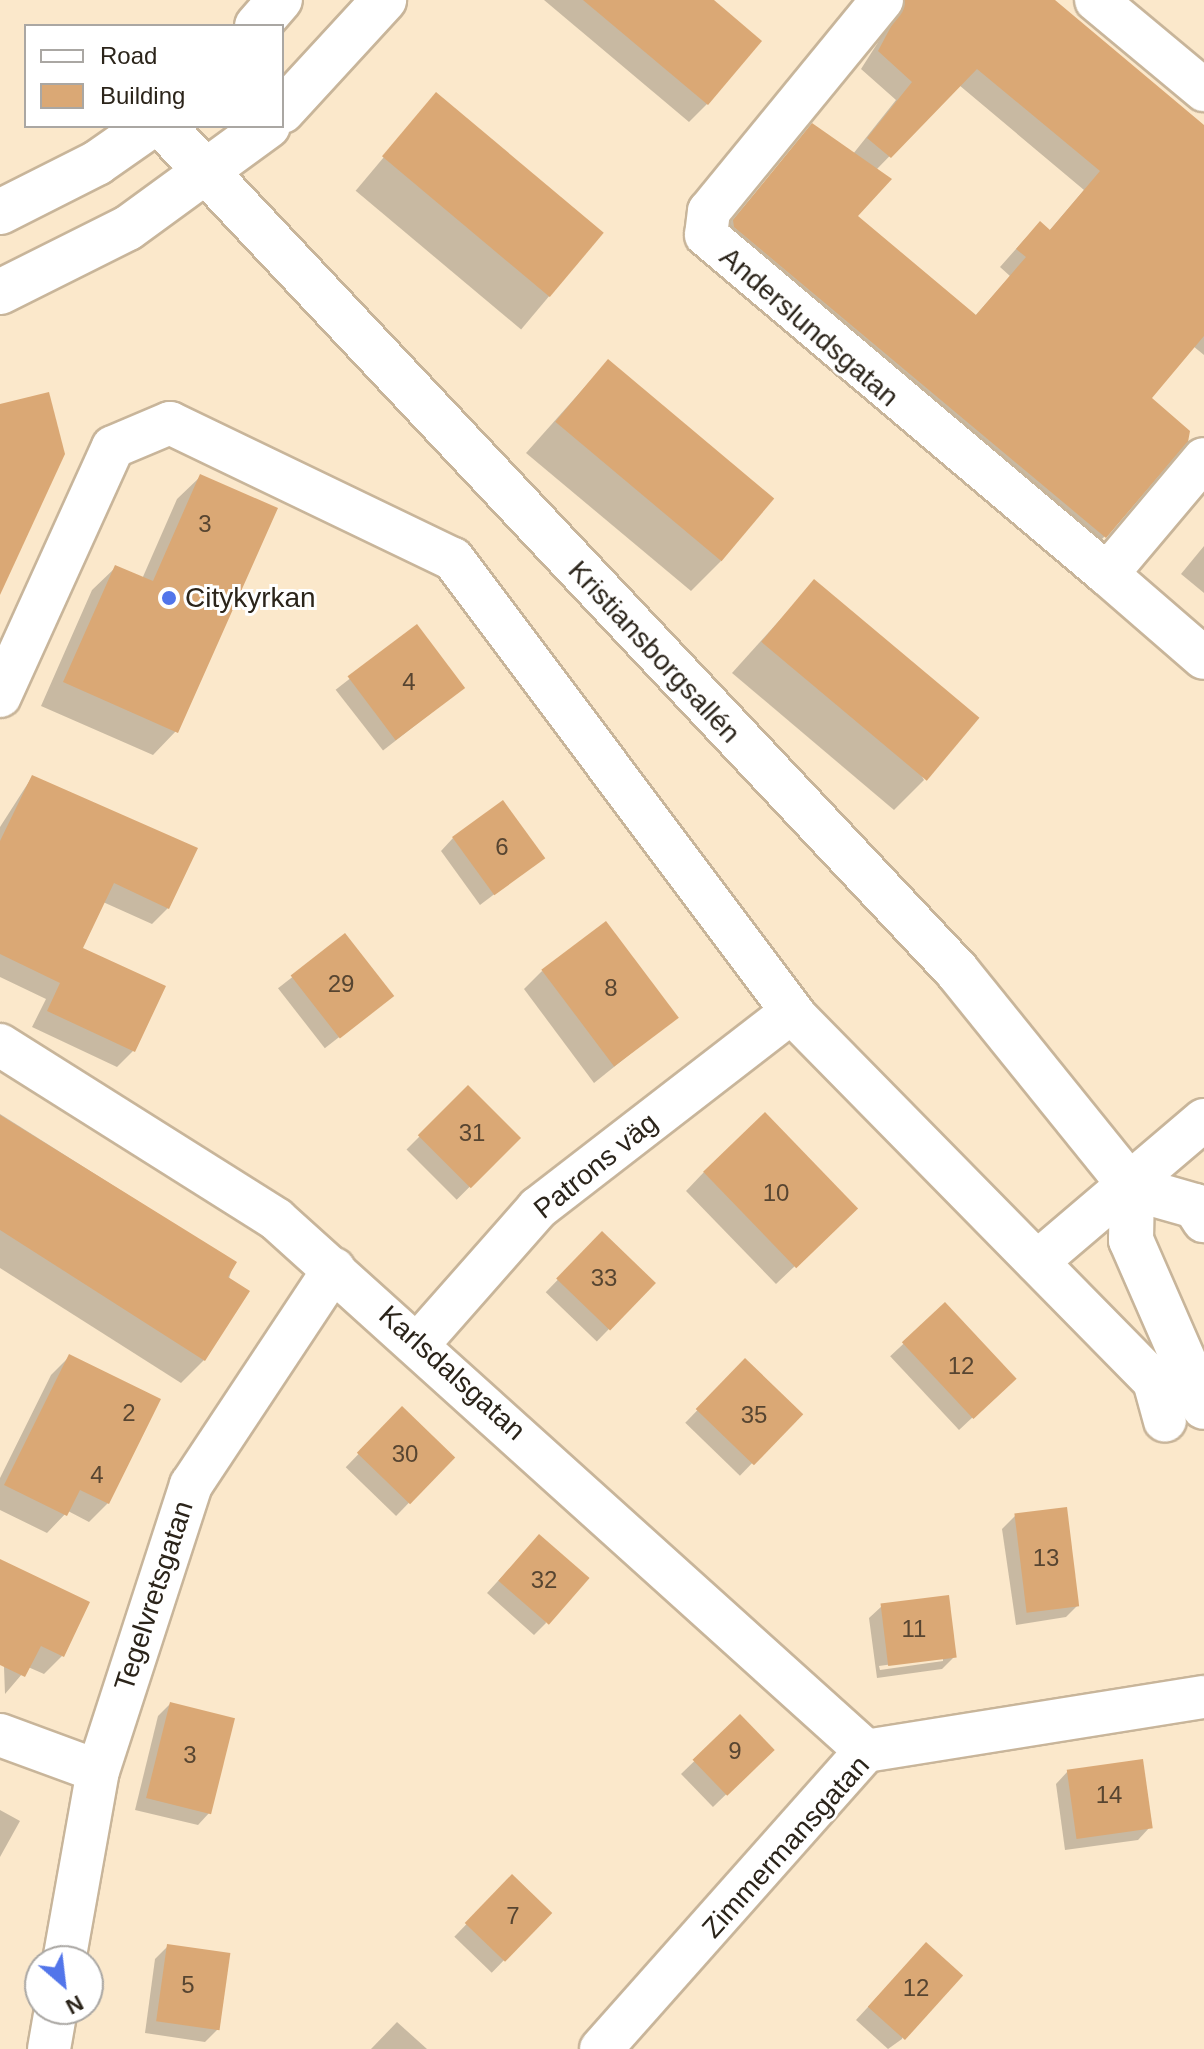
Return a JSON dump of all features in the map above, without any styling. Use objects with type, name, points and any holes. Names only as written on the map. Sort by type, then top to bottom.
[{"type":"street","points":[[259,24],[280,0]]},
{"type":"street","points":[[284,109],[384,0]]},
{"type":"street","name":"Anderslundsgatan","points":[[882,0],[709,211],[706,235],[1204,658]]},
{"type":"street","points":[[1096,0],[1204,90]]},
{"type":"street","points":[[0,212],[97,163],[147,128]]},
{"type":"street","name":"Kristiansborgsallén","points":[[165,128],[957,971],[1132,1188]]},
{"type":"street","points":[[0,292],[128,228],[265,128]]},
{"type":"street","points":[[0,696],[113,447],[170,423],[453,559],[792,1012],[1154,1381],[1191,1397]]},
{"type":"street","points":[[1107,574],[1204,459]]},
{"type":"street","name":"Patrons väg","points":[[420,1342],[538,1208],[792,1012]]},
{"type":"street","name":"Karlsdalsgatan","points":[[0,1045],[276,1219],[420,1342],[866,1751]]},
{"type":"street","points":[[1037,1262],[1132,1188],[1204,1120]]},
{"type":"street","points":[[1132,1188],[1195,1206],[1204,1220]]},
{"type":"street","points":[[1132,1188],[1131,1240],[1191,1397]]},
{"type":"street","name":"Tegelvretsgatan","points":[[67,1945],[98,1771],[191,1485],[334,1269]]},
{"type":"street","name":"Zimmermansgatan","points":[[601,2049],[866,1751],[1204,1697]]},
{"type":"street","points":[[0,1735],[98,1771]]},
{"type":"street","points":[[49,2049],[53,2025]]},
{"type":"building","points":[[583,0],[714,0],[762,41],[708,105]]},
{"type":"building","points":[[905,0],[1055,0],[1204,125],[1204,336],[1152,398],[1190,431],[1188,442],[1106,538],[734,227],[733,220],[812,123],[892,179],[858,216],[976,315],[1026,257],[1016,249],[1040,221],[1050,230],[1100,171],[977,69],[891,158],[867,138],[912,82],[878,51]]},
{"type":"building","points":[[436,92],[604,233],[550,297],[382,156]]},
{"type":"building","points":[[608,359],[774,498],[722,561],[555,422]]},
{"type":"building","points":[[49,392],[65,454],[0,595],[0,404]]},
{"type":"building","name":"Citykyrkan","points":[[200,474],[278,508],[178,733],[63,682],[115,565],[153,581]]},
{"type":"building","points":[[814,579],[979,718],[927,781],[761,642]]},
{"type":"building","points":[[417,624],[465,688],[396,740],[348,676]]},
{"type":"building","points":[[32,775],[198,848],[169,909],[114,883],[83,948],[166,986],[135,1052],[47,1011],[60,983],[0,954],[0,841]]},
{"type":"building","points":[[503,800],[545,858],[494,895],[452,837]]},
{"type":"building","points":[[606,921],[679,1018],[614,1066],[541,970]]},
{"type":"building","points":[[345,933],[394,996],[340,1039],[291,975]]},
{"type":"building","points":[[468,1085],[521,1138],[471,1188],[418,1135]]},
{"type":"building","points":[[765,1112],[858,1208],[796,1268],[703,1172]]},
{"type":"building","points":[[0,1115],[237,1262],[228,1277],[250,1291],[205,1361],[0,1230]]},
{"type":"building","points":[[602,1231],[656,1283],[610,1331],[556,1278]]},
{"type":"building","points":[[945,1302],[1017,1379],[973,1419],[902,1342]]},
{"type":"building","points":[[69,1354],[161,1399],[109,1504],[80,1490],[67,1516],[4,1485]]},
{"type":"building","points":[[745,1358],[803,1414],[754,1465],[696,1409]]},
{"type":"building","points":[[402,1406],[455,1457],[410,1504],[357,1453]]},
{"type":"building","points":[[1067,1507],[1079,1606],[1027,1613],[1014,1513]]},
{"type":"building","points":[[539,1534],[590,1578],[549,1625],[498,1581]]},
{"type":"building","points":[[0,1559],[90,1602],[64,1657],[41,1646],[25,1677],[0,1665]]},
{"type":"building","points":[[949,1595],[957,1658],[888,1666],[881,1603]]},
{"type":"building","points":[[170,1702],[235,1718],[211,1814],[146,1798]]},
{"type":"building","points":[[740,1714],[775,1750],[727,1796],[693,1760]]},
{"type":"building","points":[[1143,1759],[1153,1828],[1076,1839],[1067,1770]]},
{"type":"building","points":[[512,1874],[552,1913],[505,1962],[465,1923]]},
{"type":"building","points":[[926,1942],[963,1975],[905,2040],[868,2007]]},
{"type":"building","points":[[167,1944],[230,1953],[220,2030],[156,2021]]},
{"type":"place","name":"Citykyrkan","points":[[169,598]]}]
